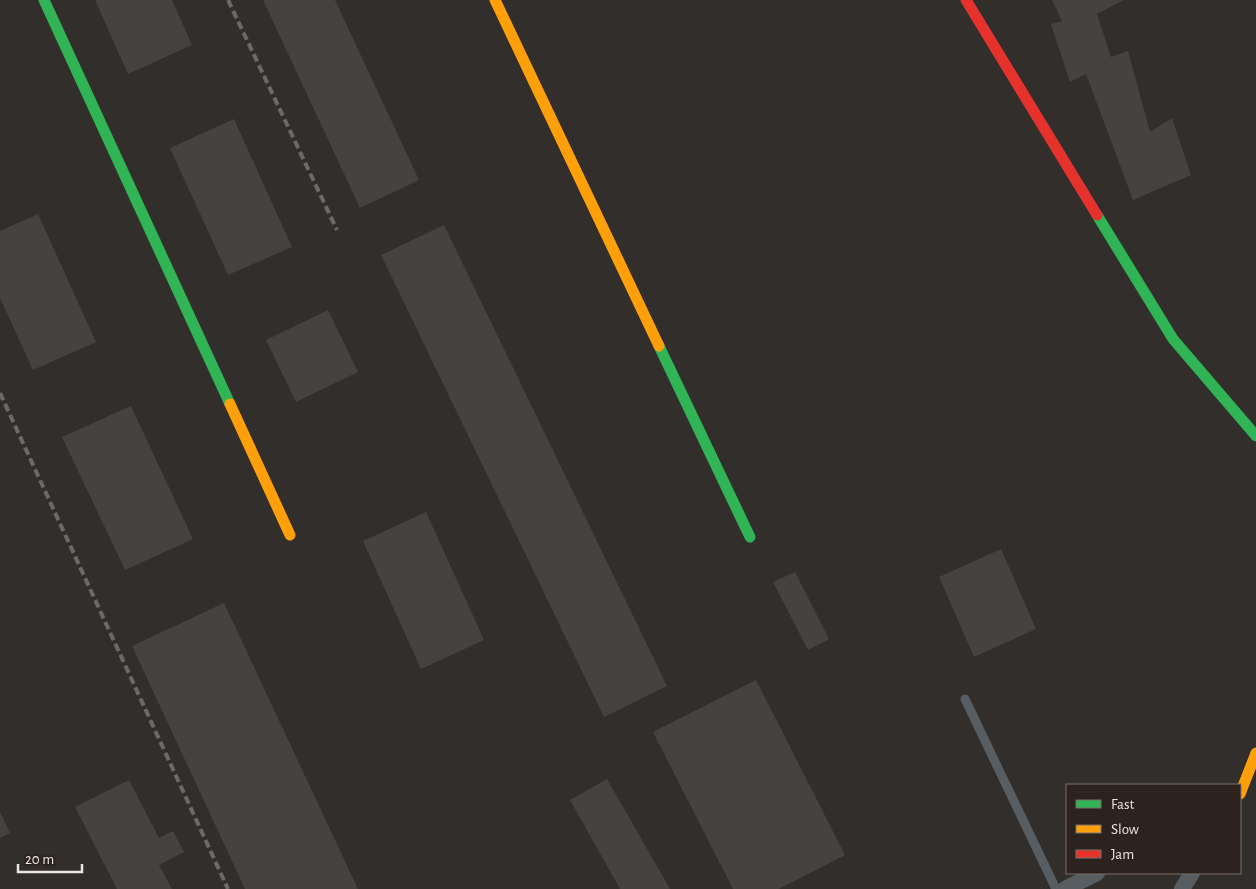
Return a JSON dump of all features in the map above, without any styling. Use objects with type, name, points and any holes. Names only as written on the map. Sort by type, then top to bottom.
[{"type":"street","points":[[44,0],[290,535]]},
{"type":"street","points":[[495,0],[750,537]]},
{"type":"street","points":[[966,0],[1174,339],[1256,436]]},
{"type":"street","points":[[1241,791],[1256,753]]},
{"type":"street","points":[[1065,889],[1095,874]]},
{"type":"street","points":[[1182,889],[1191,874]]},
{"type":"lane","points":[[964,699],[1056,889]]},
{"type":"building","points":[[95,0],[172,0],[192,45],[128,74]]},
{"type":"building","points":[[263,0],[335,0],[419,180],[360,208]]},
{"type":"building","points":[[1052,0],[1124,0],[1097,14],[1111,57],[1128,51],[1150,132],[1172,118],[1191,175],[1133,200],[1086,74],[1070,82],[1051,24],[1062,21]]},
{"type":"building","points":[[234,119],[292,247],[228,275],[170,148]]},
{"type":"building","points":[[38,214],[96,342],[33,370],[0,298],[0,231]]},
{"type":"building","points":[[444,225],[667,686],[604,717],[381,255]]},
{"type":"building","points":[[328,310],[358,372],[296,402],[266,340]]},
{"type":"building","points":[[131,406],[193,539],[125,570],[62,437]]},
{"type":"building","points":[[426,512],[484,640],[421,669],[363,541]]},
{"type":"building","points":[[1001,549],[1036,629],[974,657],[939,577]]},
{"type":"building","points":[[795,572],[829,639],[808,650],[773,582]]},
{"type":"building","points":[[224,603],[358,889],[245,889],[132,646]]},
{"type":"building","points":[[756,680],[845,855],[779,889],[733,889],[653,732]]},
{"type":"building","points":[[607,779],[670,889],[620,889],[570,800]]},
{"type":"building","points":[[129,780],[159,838],[173,831],[184,852],[159,865],[172,889],[117,889],[75,807]]},
{"type":"building","points":[[0,812],[10,833],[0,838]]},
{"type":"railway","points":[[228,0],[337,230]]},
{"type":"railway","points":[[0,393],[228,889]]},
{"type":"traffic: fast","points":[[44,0],[230,404]]},
{"type":"traffic: fast","points":[[1097,215],[1173,339],[1256,436]]},
{"type":"traffic: fast","points":[[659,346],[750,537]]},
{"type":"traffic: slow","points":[[495,0],[659,346]]},
{"type":"traffic: slow","points":[[230,404],[290,535]]},
{"type":"traffic: slow","points":[[1241,791],[1256,753]]},
{"type":"traffic: jam","points":[[966,0],[1097,215]]}]
